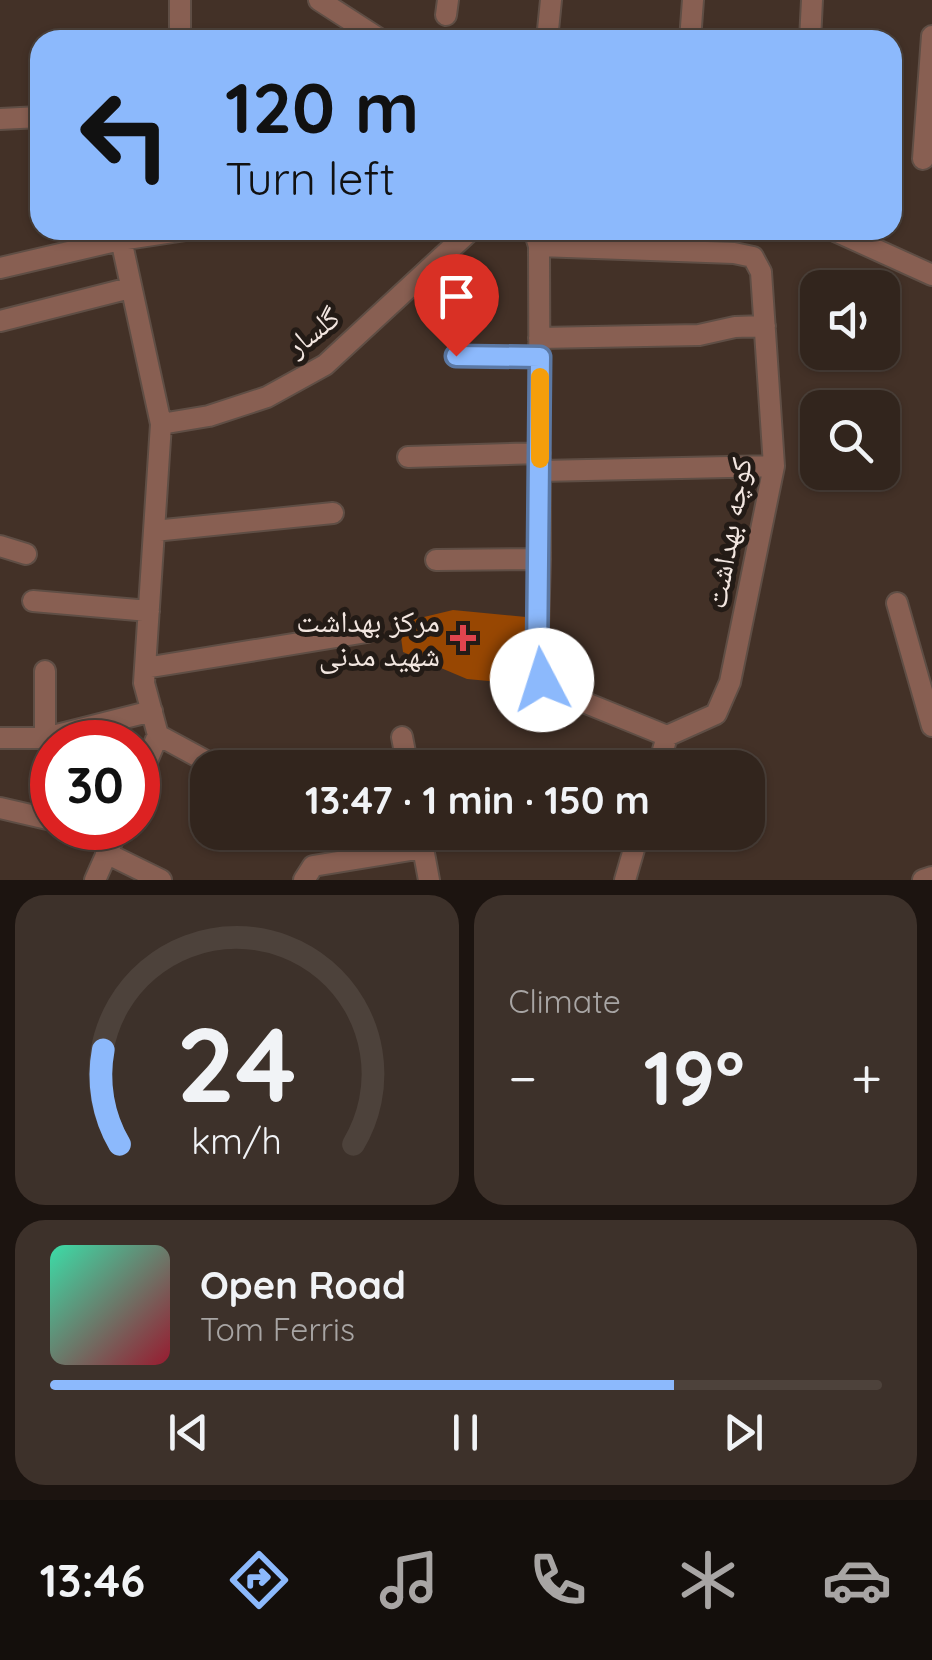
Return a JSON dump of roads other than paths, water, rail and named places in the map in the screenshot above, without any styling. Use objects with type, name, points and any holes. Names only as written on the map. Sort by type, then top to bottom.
[{"type":"street","points":[[180,0],[180,30]]},
{"type":"street","points":[[319,0],[366,30]]},
{"type":"street","points":[[548,30],[551,0]]},
{"type":"street","points":[[691,30],[693,0]]},
{"type":"street","points":[[810,30],[812,0]]},
{"type":"street","points":[[922,159],[932,36]]},
{"type":"street","points":[[0,118],[30,117]]},
{"type":"street","points":[[0,268],[101,240]]},
{"type":"street","points":[[120,240],[160,424],[144,682],[154,720]]},
{"type":"street","name":"گلسار","points":[[160,424],[208,416],[267,398],[325,365],[460,240]]},
{"type":"street","points":[[536,240],[540,462],[537,663],[542,680],[554,690],[667,736],[663,750]]},
{"type":"street","name":"کوچه بهداشت","points":[[562,240],[734,253],[753,257],[761,272],[774,466],[730,682],[716,714],[667,736]]},
{"type":"street","points":[[855,240],[932,275]]},
{"type":"street","points":[[0,320],[130,288]]},
{"type":"street","points":[[456,356],[764,326]]},
{"type":"street","points":[[408,457],[774,466]]},
{"type":"street","points":[[154,531],[333,514]]},
{"type":"street","points":[[0,546],[26,554]]},
{"type":"street","points":[[436,560],[540,559]]},
{"type":"street","points":[[33,602],[148,611]]},
{"type":"street","points":[[896,604],[927,691],[932,726]]},
{"type":"street","points":[[145,668],[368,632]]},
{"type":"street","points":[[45,671],[46,720]]},
{"type":"street","points":[[117,720],[152,711]]},
{"type":"street","points":[[160,736],[190,752]]},
{"type":"street","points":[[402,737],[405,750]]},
{"type":"street","points":[[0,738],[30,738]]},
{"type":"street","points":[[0,808],[30,815]]},
{"type":"street","points":[[94,880],[107,850]]},
{"type":"street","points":[[304,880],[314,866],[380,850]]},
{"type":"street","points":[[424,850],[429,880]]},
{"type":"street","points":[[624,880],[633,850]]},
{"type":"street","points":[[106,853],[160,880]]},
{"type":"street","points":[[923,880],[932,877]]},
{"type":"place","name":"مرکز بهداشت شهید مدنی","points":[[463,638]]}]
